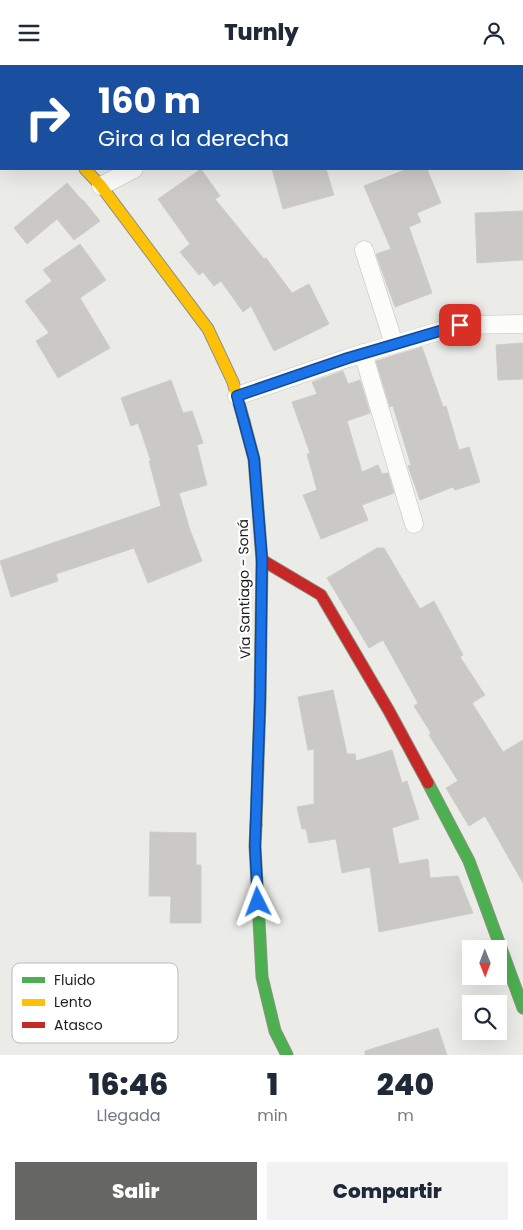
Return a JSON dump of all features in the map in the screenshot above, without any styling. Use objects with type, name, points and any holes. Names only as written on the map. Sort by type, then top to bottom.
[{"type":"main road","name":"Vía Santiago - Soná","points":[[85,170],[101,186],[208,329],[233,382],[254,459],[262,560],[255,846],[262,977],[275,1031],[287,1055]]},
{"type":"main road","points":[[262,560],[321,595],[389,711],[469,861],[523,1008]]},
{"type":"street","points":[[101,186],[132,170]]},
{"type":"street","points":[[364,250],[394,344]]},
{"type":"street","points":[[237,396],[364,353],[460,325],[523,324]]},
{"type":"street","points":[[364,353],[414,524]]},
{"type":"building","points":[[202,170],[220,196],[215,199],[264,259],[266,258],[292,293],[309,284],[329,324],[274,351],[251,306],[243,312],[221,281],[214,286],[203,272],[199,275],[180,252],[190,244],[158,199]]},
{"type":"building","points":[[272,170],[326,170],[334,195],[283,209]]},
{"type":"building","points":[[404,170],[427,170],[441,203],[417,213],[421,222],[409,227],[432,293],[395,307],[376,254],[391,249],[364,186]]},
{"type":"building","points":[[67,183],[100,221],[74,240],[57,219],[27,244],[14,228]]},
{"type":"building","points":[[523,211],[523,260],[477,263],[475,213]]},
{"type":"building","points":[[80,244],[106,280],[80,298],[110,348],[58,378],[36,341],[49,333],[25,301],[52,281],[43,270]]},
{"type":"building","points":[[523,343],[523,379],[498,380],[496,345]]},
{"type":"building","points":[[422,347],[443,407],[446,406],[459,450],[469,447],[480,482],[455,490],[453,487],[420,500],[408,466],[411,465],[393,406],[390,407],[376,361]]},
{"type":"building","points":[[343,371],[348,384],[360,380],[370,413],[347,421],[362,472],[378,465],[382,474],[388,473],[394,493],[362,505],[368,520],[321,539],[303,495],[317,490],[307,454],[310,453],[292,402],[317,394],[312,382]]},
{"type":"building","points":[[171,380],[183,413],[192,411],[203,443],[197,445],[207,485],[179,493],[202,561],[148,583],[134,548],[56,574],[58,581],[11,597],[0,561],[161,506],[149,461],[151,461],[138,423],[131,426],[121,398]]},
{"type":"building","points":[[377,548],[384,548],[420,609],[434,601],[463,655],[460,657],[485,695],[472,703],[503,752],[523,740],[523,883],[485,816],[469,826],[446,788],[458,781],[429,735],[431,733],[414,706],[418,703],[383,640],[369,648],[327,578]]},
{"type":"building","points":[[333,690],[347,754],[355,754],[356,761],[392,750],[402,783],[407,781],[419,819],[392,828],[399,864],[428,859],[430,878],[458,876],[473,913],[379,932],[370,867],[342,873],[336,839],[309,843],[306,829],[302,829],[297,807],[314,804],[314,749],[308,750],[298,697]]},
{"type":"building","points":[[150,832],[196,833],[196,865],[201,865],[201,923],[170,923],[171,896],[149,896]]},
{"type":"building","points":[[438,1028],[447,1055],[365,1055],[365,1051]]},
{"type":"traffic: fast","points":[[428,783],[469,861],[523,1008]]},
{"type":"traffic: fast","points":[[256,825],[255,846],[262,977],[275,1031],[287,1055]]},
{"type":"traffic: slow","points":[[86,170],[101,186],[208,329],[233,382],[244,421]]},
{"type":"traffic: jam","points":[[244,421],[254,459],[262,560],[256,825]]},
{"type":"traffic: jam","points":[[262,560],[321,595],[389,711],[428,783]]},
{"type":"route","points":[[258,902],[255,846],[262,560],[254,459],[237,396],[348,358],[460,325]]}]
